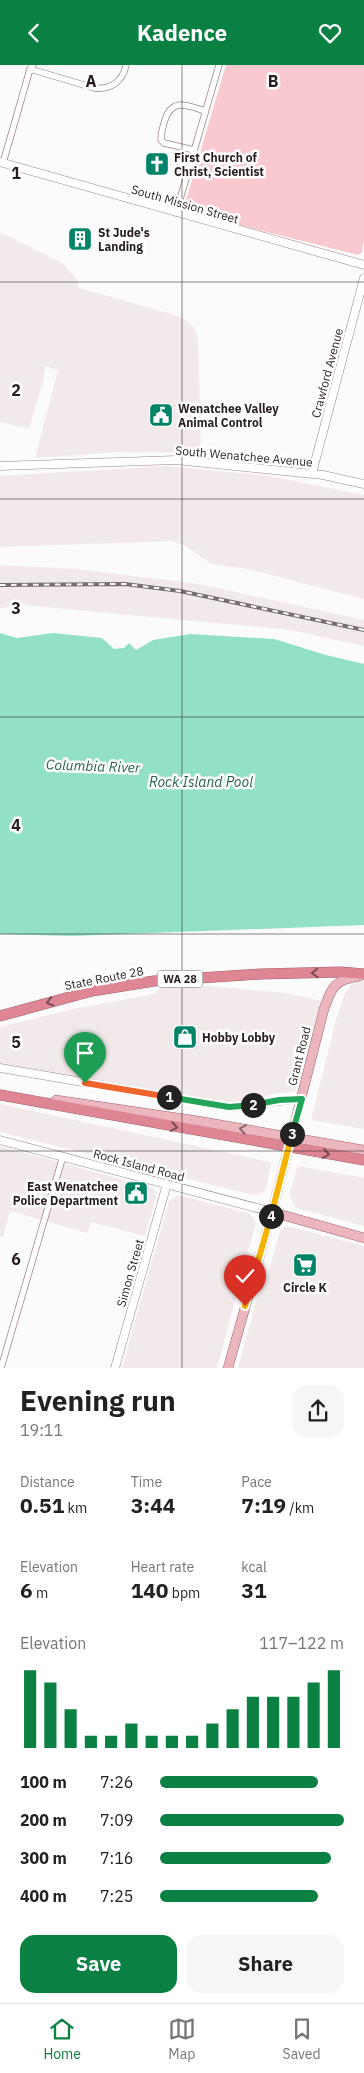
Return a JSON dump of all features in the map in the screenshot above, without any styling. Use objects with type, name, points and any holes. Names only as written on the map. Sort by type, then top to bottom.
[{"type":"highway","name":"State Route 28","points":[[0,1016],[92,991],[154,981],[261,974],[342,972],[364,975]]},
{"type":"highway","points":[[3,1095],[290,1143],[364,1160]]},
{"type":"main road","name":"South Mission Street","points":[[2,163],[364,265]]},
{"type":"main road","name":"Crawford Avenue","points":[[312,473],[364,278]]},
{"type":"main road","name":"South Wenatchee Avenue","points":[[0,467],[176,460],[312,473],[364,484]]},
{"type":"main road","name":"Grant Road","points":[[228,1368],[272,1212],[318,1031],[330,992],[343,979],[364,975]]},
{"type":"main road","points":[[0,1069],[229,1107],[251,1106],[279,1100],[302,1099]]},
{"type":"main road","name":"Rock Island Road","points":[[0,1140],[272,1212]]},
{"type":"main road","points":[[290,1143],[364,1150]]},
{"type":"main road","name":"Simon Street","points":[[115,1368],[167,1184]]},
{"type":"main road","points":[[272,1212],[364,1238]]},
{"type":"street","points":[[2,163],[32,67],[94,88],[105,88],[119,80],[126,65]]},
{"type":"street","points":[[176,213],[218,65]]},
{"type":"street","points":[[194,150],[164,143],[161,140],[166,116],[169,109],[178,104],[205,111]]},
{"type":"street","points":[[1,1368],[63,1156]]},
{"type":"shaded area","points":[[226,65],[364,65],[364,240],[362,252],[358,255],[187,212],[184,207]]},
{"type":"shaded area","points":[[0,232],[62,263],[78,280],[79,288],[172,314],[184,319],[193,326],[198,336],[201,448],[197,453],[118,452],[35,458],[58,370],[45,366],[44,377],[29,429],[0,422]]},
{"type":"shaded area","points":[[167,466],[269,476],[364,495],[364,599],[248,569],[211,564],[187,547],[173,541],[0,547],[0,476]]},
{"type":"shaded area","points":[[0,565],[77,569],[199,584],[364,620],[364,646],[291,630],[23,605],[0,608]]},
{"type":"shaded area","points":[[355,980],[364,980],[364,1129],[311,1120],[336,1020],[344,995]]},
{"type":"shaded area","points":[[208,986],[286,993],[321,1001],[295,1092],[278,1093],[237,1102],[226,1102],[0,1065],[0,1027],[73,1009],[154,994],[160,988]]},
{"type":"shaded area","points":[[0,1104],[270,1162],[271,1167],[265,1191],[253,1195],[0,1132]]},
{"type":"shaded area","points":[[0,1146],[153,1188],[157,1194],[145,1236],[91,1222],[87,1233],[10,1211],[3,1237],[0,1236]]},
{"type":"shaded area","points":[[298,1166],[364,1178],[364,1226],[296,1208],[289,1195]]},
{"type":"shaded area","points":[[178,1195],[250,1214],[256,1222],[217,1368],[122,1368],[169,1201]]},
{"type":"shaded area","points":[[284,1227],[291,1227],[364,1246],[364,1368],[238,1368],[261,1284],[268,1274],[280,1231]]},
{"type":"water","name":"Rock Island Pool","points":[[0,633],[17,638],[53,633],[102,638],[114,649],[124,648],[129,643],[136,650],[153,640],[190,634],[274,639],[364,664],[364,925],[71,936],[0,934]]},
{"type":"railway","points":[[0,585],[125,584],[180,591],[364,630]]},
{"type":"place","name":"First Church of Christ, Scientist","points":[[157,164]]},
{"type":"place","name":"St Jude's Landing","points":[[80,239]]},
{"type":"place","name":"Wenatchee Valley Animal Control","points":[[161,415]]},
{"type":"place","name":"Hobby Lobby","points":[[185,1037]]},
{"type":"place","name":"East Wenatchee Police Department","points":[[136,1193]]},
{"type":"place","name":"Circle K","points":[[305,1265]]},
{"type":"route","points":[[85,1083],[229,1107],[251,1106],[279,1100],[302,1099],[245,1306]]},
{"type":"water label","name":"Columbia River","points":[[93,766]]}]
